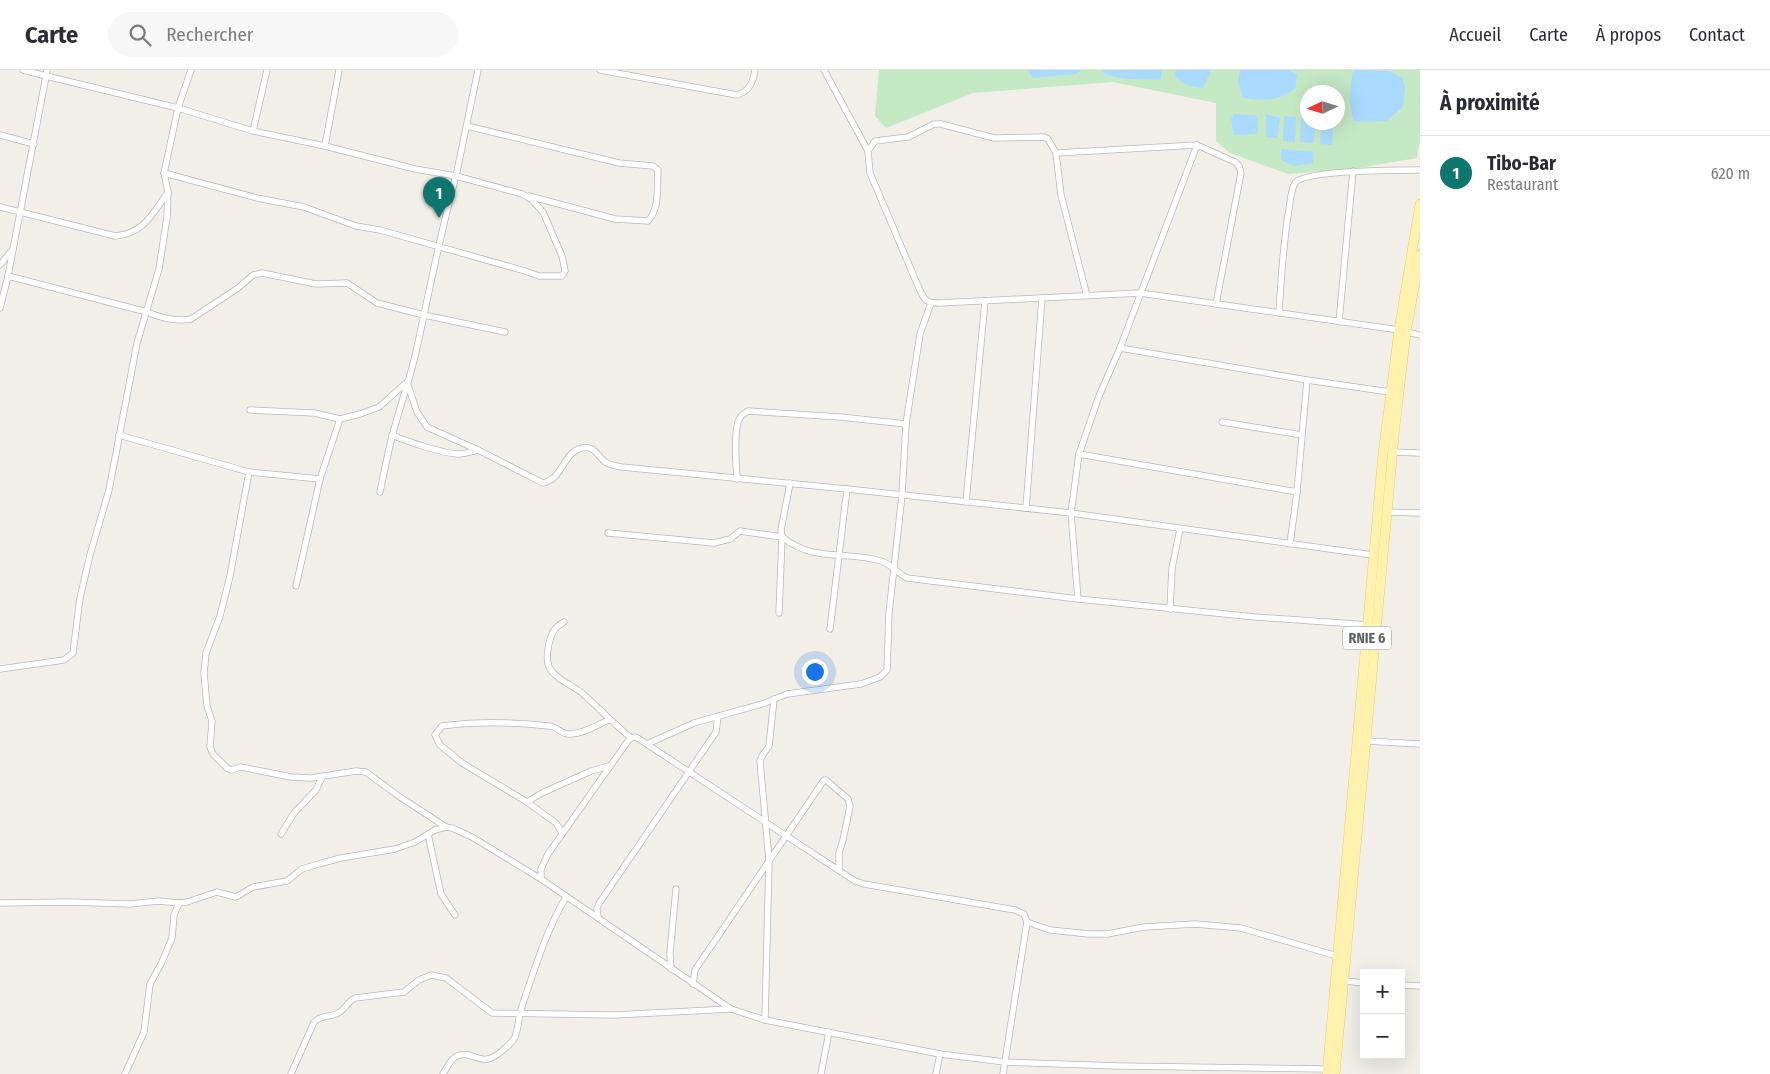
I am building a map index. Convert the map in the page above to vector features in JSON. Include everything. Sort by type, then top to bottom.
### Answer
[{"type":"main road","name":"RNIE 6","points":[[1327,1071],[1337,956],[1386,512],[1402,331],[1420,204]]},
{"type":"main road","name":"RNIE 6","points":[[1335,1074],[1366,741],[1373,625],[1373,555],[1390,392],[1420,255]]},
{"type":"street","points":[[23,70],[46,73],[178,108],[254,131],[415,169],[456,176],[615,219],[648,220],[652,217],[655,207],[658,170],[653,166],[619,163],[467,126]]},
{"type":"street","points":[[0,669],[64,660],[73,653],[80,598],[109,490],[136,350],[158,269],[168,217],[168,192],[164,173],[178,108],[191,70]]},
{"type":"street","points":[[254,131],[267,70]]},
{"type":"street","points":[[324,146],[339,70]]},
{"type":"street","points":[[380,492],[392,435],[408,382],[424,315],[478,70]]},
{"type":"street","points":[[600,70],[737,95],[748,90],[753,81],[755,70]]},
{"type":"street","points":[[824,70],[868,151],[870,173],[918,286],[925,300],[931,303],[1140,293],[1420,335]]},
{"type":"street","points":[[0,308],[34,144],[46,73]]},
{"type":"street","points":[[868,151],[875,140],[908,137],[934,124],[941,124],[994,138],[1044,137],[1053,146],[1056,153],[1061,195],[1087,296]]},
{"type":"street","points":[[0,135],[34,144]]},
{"type":"street","points":[[1056,153],[1197,145],[1235,162],[1239,166],[1241,173],[1216,304]]},
{"type":"street","points":[[1078,599],[1071,514],[1079,454],[1099,396],[1120,348],[1197,145]]},
{"type":"street","points":[[1279,313],[1284,240],[1295,183],[1303,177],[1353,172],[1420,170]]},
{"type":"street","points":[[1339,322],[1353,172]]},
{"type":"street","points":[[164,173],[258,198],[304,207],[356,226],[380,230],[540,276],[562,276],[565,271],[562,256],[543,212],[522,194]]},
{"type":"street","points":[[0,207],[115,236],[125,235],[142,227],[168,192]]},
{"type":"street","points":[[0,265],[13,248]]},
{"type":"street","points":[[8,276],[182,321],[191,319],[238,288],[253,275],[262,273],[316,284],[347,284],[377,303],[505,332]]},
{"type":"street","points":[[1026,508],[1042,298]]},
{"type":"street","points":[[966,502],[985,301]]},
{"type":"street","points":[[647,744],[678,728],[787,694],[861,684],[884,674],[886,670],[889,613],[902,495],[906,424],[920,334],[931,303]]},
{"type":"street","points":[[1120,348],[1307,380],[1390,392]]},
{"type":"street","points":[[1290,544],[1297,492],[1307,380]]},
{"type":"street","points":[[250,410],[314,414],[340,419],[379,407],[408,382]]},
{"type":"street","points":[[408,382],[417,412],[427,427],[543,483],[555,477],[572,452],[588,448],[595,450],[603,460],[610,464],[622,467],[847,488],[1026,508],[1373,555]]},
{"type":"street","points":[[737,479],[738,423],[740,417],[748,411],[840,417],[906,424]]},
{"type":"street","points":[[296,586],[320,479],[340,419]]},
{"type":"street","points":[[1222,422],[1302,435]]},
{"type":"street","points":[[119,435],[249,472],[320,479]]},
{"type":"street","points":[[392,435],[413,443],[456,454],[478,450]]},
{"type":"street","points":[[1392,452],[1420,453]]},
{"type":"street","points":[[1079,454],[1297,492]]},
{"type":"street","points":[[249,472],[230,576],[220,616],[206,653],[204,673],[207,706],[212,721],[211,749],[227,768],[231,770],[241,767],[291,777],[322,778],[334,774],[356,771],[366,772],[446,827],[472,837],[566,896],[731,1009],[765,1020],[940,1054],[1005,1062],[1242,1071],[1327,1071]]},
{"type":"street","points":[[779,613],[781,530],[790,483]]},
{"type":"street","points":[[830,629],[847,488]]},
{"type":"street","points":[[1386,512],[1420,513]]},
{"type":"street","points":[[1170,608],[1172,568],[1180,529]]},
{"type":"street","points":[[608,533],[706,543],[723,542],[740,532],[782,537],[790,543],[820,555],[878,560],[889,564],[901,575],[914,580],[1255,617],[1373,625]]},
{"type":"street","points":[[564,622],[556,628],[550,638],[547,660],[554,674],[581,692],[609,720],[631,738],[636,737],[647,744],[855,881],[1015,910],[1024,914],[1026,922],[1003,1074]]},
{"type":"street","points":[[765,1020],[769,860],[760,761],[769,746],[774,699]]},
{"type":"street","points":[[598,918],[597,908],[600,902],[716,732],[718,716]]},
{"type":"street","points":[[562,833],[556,823],[527,802],[462,763],[440,745],[435,735],[436,732],[442,726],[499,722],[553,726],[561,733],[569,734],[580,732],[609,720]]},
{"type":"street","points":[[541,880],[540,869],[543,862],[631,738]]},
{"type":"street","points":[[1366,741],[1420,744]]},
{"type":"street","points":[[527,802],[542,793],[591,771],[610,766]]},
{"type":"street","points":[[281,834],[294,813],[316,790],[322,778]]},
{"type":"street","points":[[693,984],[695,970],[811,801],[822,781],[826,780],[848,799],[850,806],[844,840],[839,852],[839,870]]},
{"type":"street","points":[[0,903],[80,902],[130,904],[158,901],[179,903],[217,892],[236,897],[253,887],[287,881],[302,869],[341,858],[395,849],[446,827]]},
{"type":"street","points":[[428,834],[441,894],[455,916]]},
{"type":"street","points":[[671,969],[676,888]]},
{"type":"street","points":[[443,1074],[457,1056],[470,1056],[489,1060],[495,1057],[514,1038],[519,1013],[540,952],[553,919],[566,896]]},
{"type":"street","points":[[125,1074],[144,1032],[150,984],[172,938],[174,915],[179,903]]},
{"type":"street","points":[[1026,922],[1050,930],[1089,934],[1107,934],[1144,927],[1195,924],[1242,928],[1337,956]]},
{"type":"street","points":[[291,1074],[317,1018],[340,1013],[350,1000],[354,998],[404,992],[419,980],[431,975],[446,978],[492,1013],[614,1015],[731,1009]]},
{"type":"street","points":[[1344,981],[1360,983]]},
{"type":"street","points":[[1405,985],[1420,986]]},
{"type":"street","points":[[821,1074],[829,1032]]},
{"type":"street","points":[[936,1074],[940,1054]]},
{"type":"street","points":[[1119,1066],[1119,1074]]},
{"type":"green space","points":[[879,70],[1420,70],[1420,139],[1417,158],[1352,169],[1288,174],[1230,153],[1216,141],[1216,103],[1113,82],[973,93],[886,128],[875,116]]},
{"type":"water","points":[[1028,70],[1081,70],[1077,74],[1033,78]]},
{"type":"water","points":[[1101,70],[1162,70],[1160,80],[1119,78],[1105,74]]},
{"type":"water","points":[[1176,70],[1210,70],[1210,73],[1203,88],[1181,82],[1175,76]]},
{"type":"water","points":[[1240,70],[1289,70],[1297,75],[1295,89],[1282,96],[1270,99],[1256,100],[1242,97],[1238,81]]},
{"type":"water","points":[[1353,71],[1388,71],[1402,77],[1405,87],[1403,107],[1386,121],[1354,121],[1350,96]]},
{"type":"water","points":[[1234,114],[1255,115],[1258,118],[1256,134],[1234,135],[1231,119]]},
{"type":"water","points":[[1266,114],[1280,118],[1277,138],[1266,137]]},
{"type":"water","points":[[1284,116],[1296,117],[1295,142],[1283,141]]},
{"type":"water","points":[[1300,130],[1315,130],[1314,143],[1300,142]]},
{"type":"water","points":[[1321,130],[1333,130],[1332,145],[1320,144]]},
{"type":"water","points":[[1281,149],[1314,152],[1313,163],[1294,166],[1281,160]]},
{"type":"place","name":"Tibo-Bar","points":[[439,218]]}]
